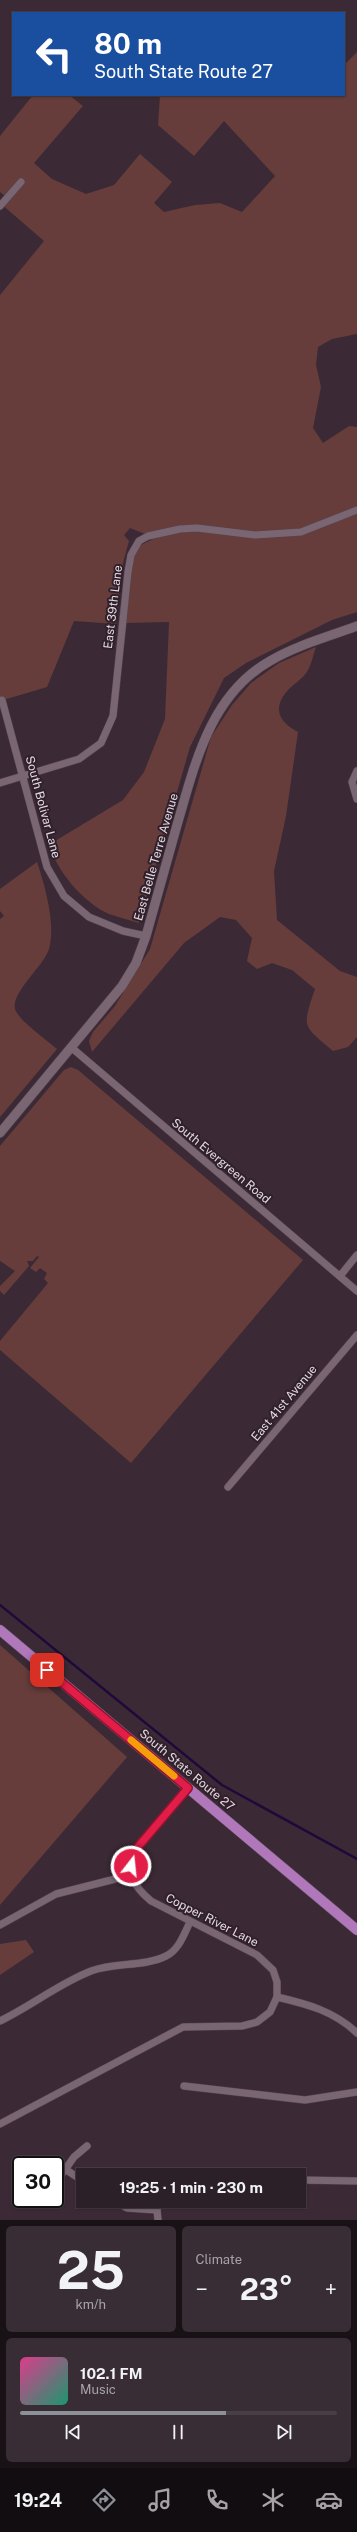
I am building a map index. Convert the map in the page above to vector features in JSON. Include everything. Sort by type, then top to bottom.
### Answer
[{"type":"main road","name":"South State Route 27","points":[[0,1630],[357,1930]]},
{"type":"street","points":[[0,206],[21,182]]},
{"type":"street","name":"East 39th Lane","points":[[0,783],[79,760],[101,743],[113,716],[128,572],[131,555],[139,541],[148,536],[180,529],[197,528],[256,535],[301,532],[357,510]]},
{"type":"street","name":"East Belle Terre Avenue","points":[[0,1133],[122,986],[136,963],[146,936],[199,751],[216,715],[240,684],[269,661],[300,647],[357,626]]},
{"type":"street","name":"South Bolivar Lane","points":[[2,700],[47,867],[64,896],[89,917],[123,931],[146,936]]},
{"type":"street","points":[[357,771],[352,782],[357,799]]},
{"type":"street","name":"South Evergreen Road","points":[[72,1048],[357,1291]]},
{"type":"street","points":[[340,1276],[357,1255]]},
{"type":"street","name":"East 41st Avenue","points":[[228,1487],[357,1334]]},
{"type":"street","points":[[0,1925],[56,1894],[131,1876],[132,1858],[137,1848],[188,1788]]},
{"type":"street","name":"Copper River Lane","points":[[131,1876],[137,1889],[151,1901],[257,1955],[272,1970],[277,1982],[277,1997]]},
{"type":"street","points":[[0,2021],[90,1972],[118,1964],[152,1961],[167,1956],[178,1945],[190,1922]]},
{"type":"street","points":[[0,2124],[183,2027],[242,2026],[257,2022],[270,2012],[277,1997],[317,2007],[346,2023],[357,2033]]},
{"type":"street","points":[[184,2086],[305,2100],[357,2092]]},
{"type":"street","points":[[76,2176],[65,2169],[87,2146]]},
{"type":"street","points":[[306,2180],[357,2181]]},
{"type":"street","points":[[128,2208],[157,2210],[158,2220]]},
{"type":"shaded area","points":[[357,52],[357,334],[332,339],[318,347],[316,365],[321,387],[313,428],[323,443],[349,426],[357,427],[357,612],[332,620],[246,663],[224,678],[190,747],[139,923],[109,914],[90,902],[72,885],[64,874],[53,854],[50,844],[123,800],[144,772],[165,719],[169,622],[126,623],[133,557],[139,546],[155,538],[130,528],[124,535],[129,541],[123,563],[116,624],[74,621],[47,687],[0,701],[0,295],[44,241],[0,203],[5,196],[0,192],[0,136],[32,96],[70,96],[83,106],[34,163],[52,179],[86,194],[114,185],[140,154],[172,182],[154,203],[164,212],[195,205],[220,203],[242,212],[275,176],[224,121],[194,156],[158,125],[160,96],[345,96],[345,64]]},
{"type":"shaded area","points":[[316,647],[308,670],[303,677],[284,695],[279,707],[281,718],[291,728],[298,732],[286,816],[274,871],[277,920],[340,971],[357,977],[357,1037],[348,1047],[333,1051],[315,1036],[310,1030],[307,1019],[315,989],[292,970],[272,963],[257,969],[247,961],[252,938],[236,920],[220,917],[184,943],[92,1052],[89,1041],[93,1032],[115,1006],[150,949],[211,737],[232,705],[251,683],[279,663]]},
{"type":"shaded area","points":[[37,862],[49,905],[51,939],[46,956],[18,995],[15,1002],[15,1009],[17,1014],[27,1024],[57,1049],[0,1117],[0,919],[4,916],[0,911],[0,889]]},
{"type":"shaded area","points":[[71,1067],[78,1070],[303,1260],[131,1463],[0,1350],[0,1341],[48,1283],[44,1279],[47,1273],[40,1268],[36,1272],[30,1268],[39,1257],[37,1256],[33,1261],[27,1261],[29,1266],[4,1295],[0,1291],[0,1286],[15,1271],[0,1261],[0,1146],[64,1070]]},
{"type":"shaded area","points":[[0,1645],[127,1757],[0,1905]]},
{"type":"shaded area","points":[[26,1940],[34,1952],[0,1975],[0,1944]]},
{"type":"waterway","points":[[0,1605],[222,1785],[357,1859]]},
{"type":"slow traffic","points":[[131,1740],[174,1776]]},
{"type":"route","points":[[47,1670],[188,1788],[137,1848],[132,1858],[131,1866]]}]
